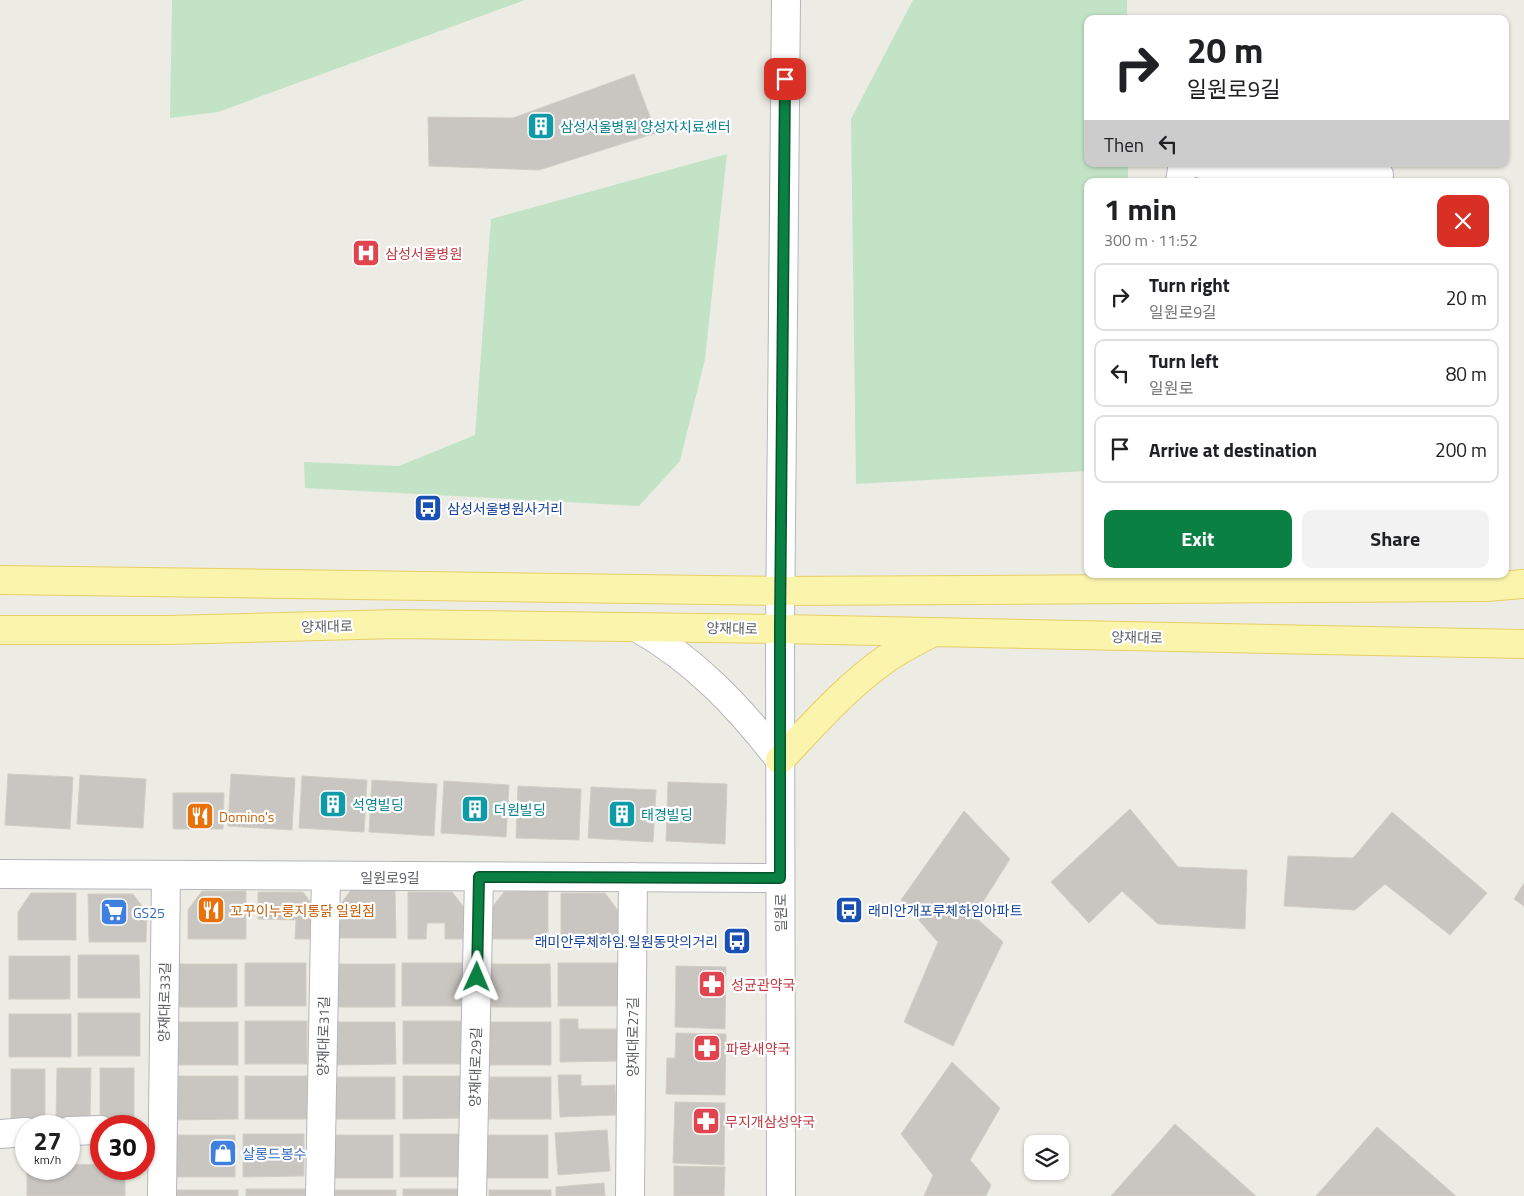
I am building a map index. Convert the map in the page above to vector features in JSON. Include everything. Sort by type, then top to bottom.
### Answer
[{"type":"main road","points":[[0,580],[780,591],[1202,581],[1487,587],[1524,584]]},
{"type":"main road","name":"양재대로","points":[[0,630],[169,630],[396,624],[780,629],[1524,644]]},
{"type":"main road","points":[[780,760],[830,707],[886,658],[933,632]]},
{"type":"street","name":"일원로","points":[[781,1196],[780,591],[786,0]]},
{"type":"street","points":[[1250,167],[1379,175]]},
{"type":"street","points":[[636,627],[656,638],[719,689],[749,721],[780,760]]},
{"type":"street","name":"일원로9길","points":[[0,874],[780,878]]},
{"type":"street","name":"양재대로33길","points":[[154,1115],[166,875]]},
{"type":"street","name":"양재대로31길","points":[[320,1196],[326,876]]},
{"type":"street","name":"양재대로29길","points":[[472,1196],[479,877]]},
{"type":"street","name":"양재대로27길","points":[[630,1196],[633,878]]},
{"type":"street","points":[[0,1134],[15,1133]]},
{"type":"street","name":"양재대로33길","points":[[155,1144],[162,1196]]},
{"type":"green space","points":[[172,0],[525,0],[218,112],[170,118]]},
{"type":"green space","points":[[913,0],[1127,0],[1127,15],[1084,15],[1084,167],[1128,167],[1128,178],[1084,178],[1084,471],[856,484],[851,119]]},
{"type":"green space","points":[[727,154],[705,359],[680,461],[639,506],[305,488],[304,462],[399,466],[475,435],[491,219]]},
{"type":"building","name":"삼성서울병원 양성자치료센터","points":[[634,74],[656,133],[539,170],[429,166],[428,117],[513,118]]},
{"type":"building","points":[[8,774],[73,777],[70,829],[5,825]]},
{"type":"building","points":[[231,774],[295,778],[292,830],[228,826]]},
{"type":"building","points":[[80,775],[146,779],[143,828],[77,824]]},
{"type":"building","name":"석영빌딩","points":[[302,776],[367,780],[364,832],[299,828]]},
{"type":"building","points":[[372,780],[437,784],[434,836],[369,832]]},
{"type":"building","name":"더원빌딩","points":[[444,781],[509,785],[506,837],[441,833]]},
{"type":"building","points":[[668,782],[727,784],[725,844],[666,841]]},
{"type":"building","points":[[518,786],[581,789],[579,840],[516,838]]},
{"type":"building","name":"태경빌딩","points":[[591,787],[656,790],[653,842],[588,838]]},
{"type":"building","points":[[173,793],[224,793],[223,829],[173,829]]},
{"type":"building","points":[[1130,809],[1178,867],[1247,870],[1245,929],[1158,924],[1122,891],[1089,923],[1051,882]]},
{"type":"building","points":[[964,811],[1010,859],[974,916],[1003,942],[953,1046],[904,1022],[938,942],[901,900]]},
{"type":"building","points":[[1392,812],[1487,893],[1450,935],[1385,884],[1355,910],[1284,906],[1288,856],[1353,858]]},
{"type":"building","points":[[1524,883],[1524,906],[1514,899]]},
{"type":"building","points":[[351,890],[395,890],[396,938],[337,938],[337,909]]},
{"type":"building","points":[[202,891],[246,891],[246,939],[188,939],[188,910]]},
{"type":"building","points":[[548,891],[548,939],[490,939],[490,910],[504,892]]},
{"type":"building","points":[[258,892],[303,892],[317,911],[316,939],[295,939],[296,920],[258,919]]},
{"type":"building","points":[[408,892],[452,892],[466,910],[467,939],[445,939],[445,923],[427,923],[426,939],[408,939]]},
{"type":"building","points":[[31,893],[76,893],[76,940],[18,940],[18,912]]},
{"type":"building","points":[[561,893],[605,893],[619,912],[619,940],[561,940]]},
{"type":"building","points":[[88,894],[133,894],[147,913],[146,942],[89,942]]},
{"type":"building","points":[[78,955],[139,955],[140,998],[78,998]]},
{"type":"building","points":[[9,956],[70,956],[70,999],[9,999]]},
{"type":"building","points":[[245,963],[306,963],[306,1006],[245,1006]]},
{"type":"building","points":[[402,963],[464,963],[464,1006],[402,1006]]},
{"type":"building","points":[[558,963],[619,963],[619,1006],[558,1006]]},
{"type":"building","points":[[175,964],[237,964],[237,1007],[176,1007]]},
{"type":"building","points":[[333,964],[395,964],[395,1007],[333,1007]]},
{"type":"building","points":[[489,964],[550,964],[551,1007],[489,1007]]},
{"type":"building","points":[[676,966],[726,967],[725,1029],[675,1027]]},
{"type":"building","points":[[78,1013],[140,1013],[140,1056],[78,1056]]},
{"type":"building","points":[[9,1014],[71,1014],[71,1057],[9,1057]]},
{"type":"building","points":[[560,1019],[578,1019],[578,1029],[621,1029],[621,1061],[560,1062]]},
{"type":"building","points":[[245,1021],[307,1021],[307,1064],[245,1064]]},
{"type":"building","points":[[403,1021],[464,1021],[464,1064],[403,1064]]},
{"type":"building","points":[[176,1022],[238,1022],[238,1065],[176,1065]]},
{"type":"building","points":[[334,1022],[395,1022],[396,1064],[334,1065]]},
{"type":"building","points":[[489,1022],[551,1022],[551,1065],[489,1065]]},
{"type":"building","points":[[676,1033],[726,1034],[725,1095],[666,1094],[667,1058],[675,1058]]},
{"type":"building","points":[[952,1062],[1000,1108],[970,1160],[991,1185],[986,1196],[924,1196],[933,1175],[901,1134]]},
{"type":"building","points":[[57,1068],[91,1068],[90,1119],[80,1119],[80,1115],[56,1115]]},
{"type":"building","points":[[100,1068],[134,1068],[134,1115],[100,1115]]},
{"type":"building","points":[[11,1069],[45,1069],[45,1115],[15,1115],[15,1120],[11,1120]]},
{"type":"building","points":[[558,1075],[581,1075],[581,1086],[615,1085],[616,1115],[560,1117]]},
{"type":"building","points":[[176,1076],[238,1076],[238,1119],[176,1120]]},
{"type":"building","points":[[245,1076],[307,1076],[307,1119],[245,1119]]},
{"type":"building","points":[[403,1076],[464,1076],[465,1118],[403,1119]]},
{"type":"building","points":[[334,1077],[395,1077],[395,1119],[334,1119]]},
{"type":"building","points":[[489,1077],[551,1077],[551,1119],[489,1119]]},
{"type":"building","points":[[675,1102],[725,1103],[724,1165],[673,1163]]},
{"type":"building","points":[[1175,1124],[1256,1196],[1111,1196]]},
{"type":"building","points":[[1377,1127],[1456,1196],[1316,1196]]},
{"type":"building","points":[[607,1130],[610,1171],[558,1175],[555,1133]]},
{"type":"building","points":[[243,1134],[304,1134],[304,1176],[243,1177]]},
{"type":"building","points":[[400,1134],[462,1134],[462,1177],[400,1177]]},
{"type":"building","points":[[173,1135],[235,1135],[235,1177],[174,1177]]},
{"type":"building","points":[[331,1135],[393,1135],[393,1178],[331,1178]]},
{"type":"building","points":[[486,1135],[548,1135],[548,1178],[487,1178]]},
{"type":"building","points":[[80,1164],[90,1165],[90,1180],[125,1180],[125,1196],[27,1196],[27,1180],[80,1180]]},
{"type":"building","points":[[674,1166],[725,1167],[724,1196],[674,1196]]},
{"type":"building","points":[[604,1183],[605,1196],[556,1196],[556,1187]]},
{"type":"building","points":[[246,1189],[307,1189],[307,1196],[246,1196]]},
{"type":"building","points":[[403,1189],[465,1189],[465,1196],[403,1196]]},
{"type":"building","points":[[176,1190],[238,1190],[238,1196],[176,1196]]},
{"type":"building","points":[[334,1190],[396,1190],[396,1196],[334,1196]]},
{"type":"building","points":[[489,1190],[551,1190],[551,1196],[489,1196]]},
{"type":"place","name":"삼성서울병원 양성자치료센터","points":[[541,126]]},
{"type":"place","name":"삼성서울병원","points":[[366,253]]},
{"type":"place","name":"삼성서울병원사거리","points":[[428,508]]},
{"type":"place","name":"석영빌딩","points":[[333,804]]},
{"type":"place","name":"더원빌딩","points":[[475,809]]},
{"type":"place","name":"태경빌딩","points":[[622,814]]},
{"type":"place","name":"Domino's","points":[[200,816]]},
{"type":"place","name":"꼬꾸이누룽지통닭 일원점","points":[[211,910]]},
{"type":"place","name":"래미안개포루체하임아파트","points":[[849,910]]},
{"type":"place","name":"GS25","points":[[114,912]]},
{"type":"place","name":"래미안루체하임.일원동맛의거리","points":[[737,941]]},
{"type":"place","name":"성균관약국","points":[[712,984]]},
{"type":"place","name":"파랑새약국","points":[[707,1048]]},
{"type":"place","name":"무지개삼성약국","points":[[706,1121]]},
{"type":"place","name":"살롱드봉수","points":[[223,1153]]},
{"type":"route","points":[[477,977],[479,877],[780,878],[780,629],[785,79]]}]
